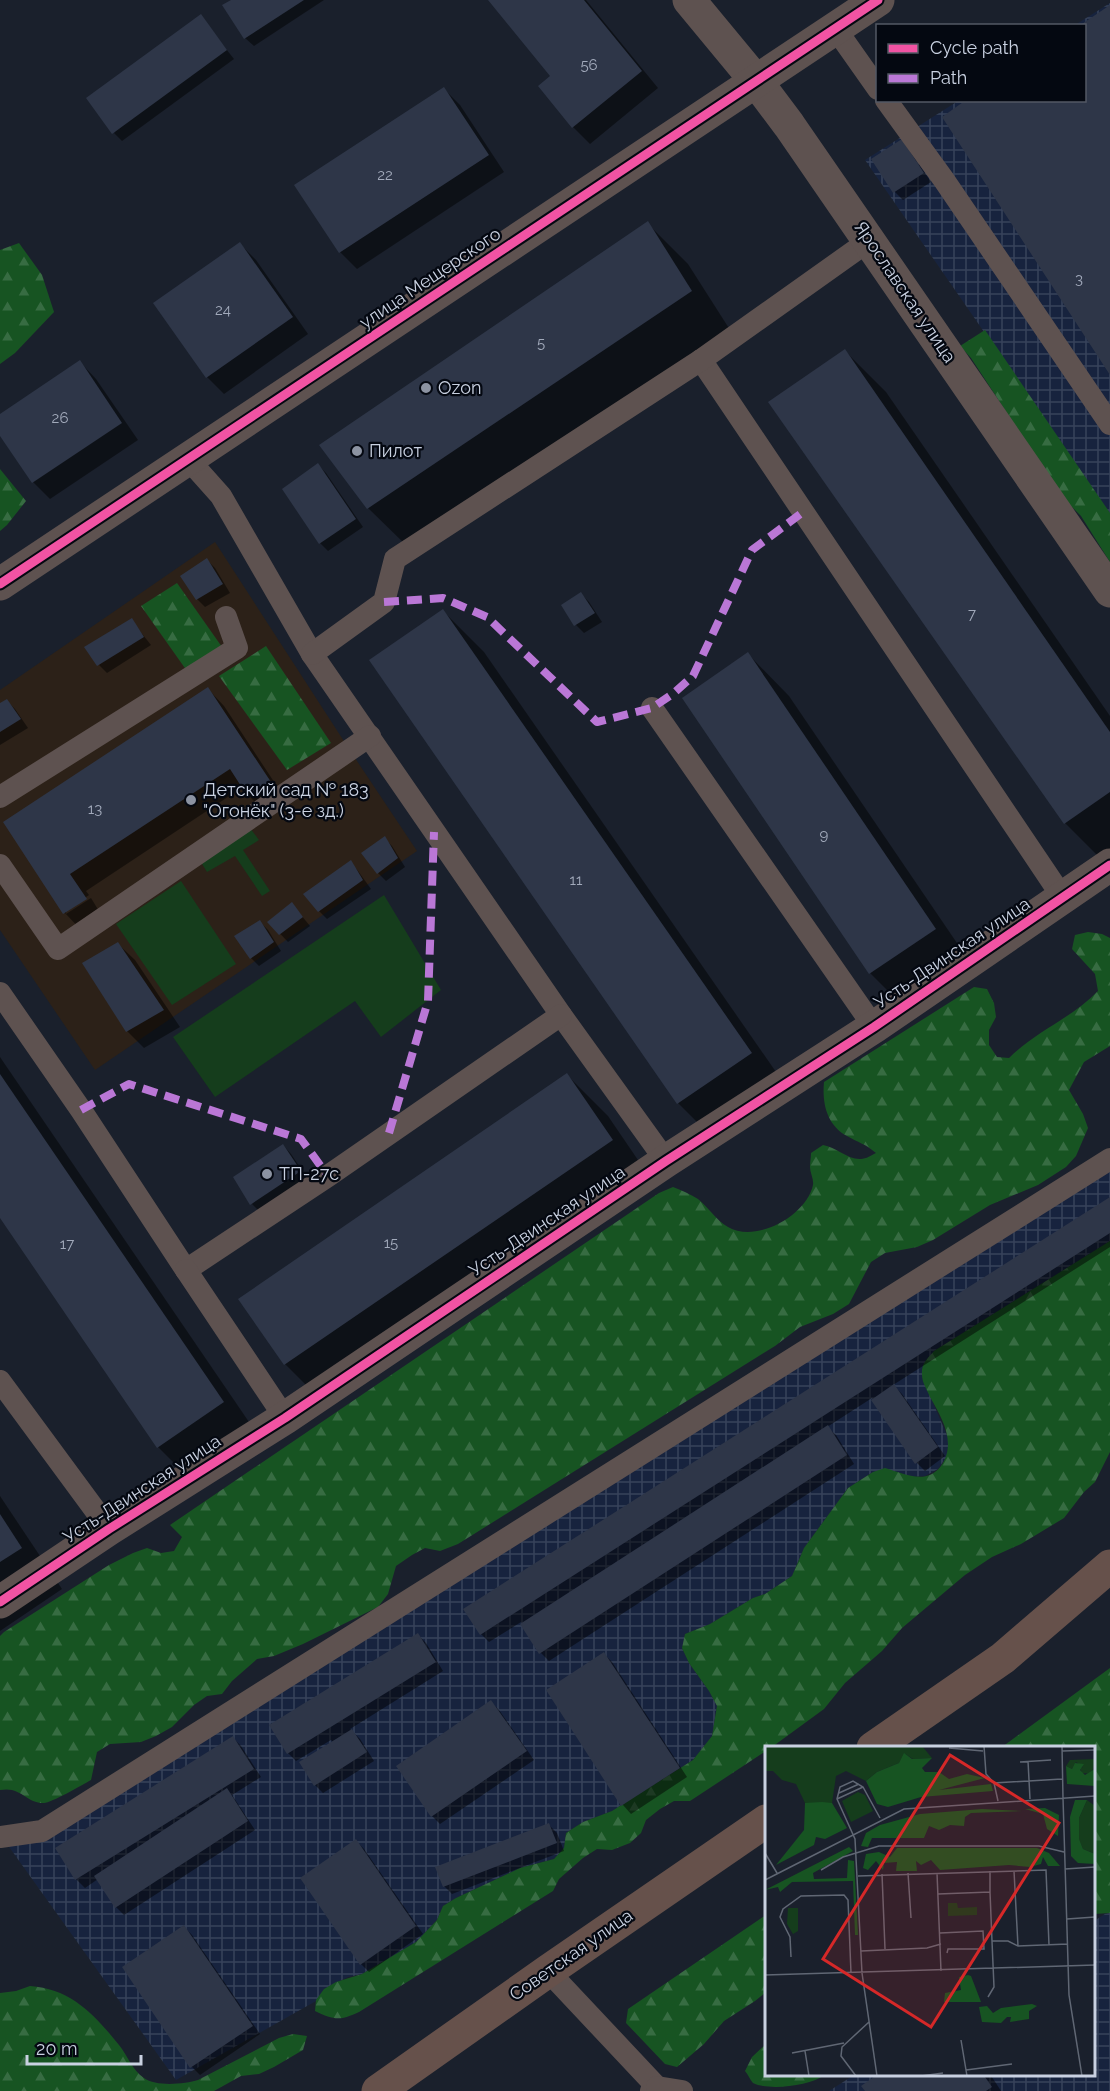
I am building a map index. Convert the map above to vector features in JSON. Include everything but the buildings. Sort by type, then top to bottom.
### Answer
[{"type":"main road","points":[[876,1746],[1003,1658],[1110,1566]]},
{"type":"main road","name":"Советская улица","points":[[378,2091],[765,1822]]},
{"type":"street","name":"Ярославская улица","points":[[689,0],[756,81],[870,240],[1110,591]]},
{"type":"street","name":"улица Мещерского","points":[[0,584],[878,0]]},
{"type":"street","name":"Усть-Двинская улица","points":[[0,1602],[109,1528],[285,1418],[666,1161],[874,1027],[1064,898],[1110,864]]},
{"type":"lane","points":[[835,28],[876,86]]},
{"type":"lane","points":[[887,102],[944,180],[1110,424]]},
{"type":"lane","points":[[312,654],[384,602],[395,559],[701,360],[870,240]]},
{"type":"lane","points":[[701,360],[1064,898]]},
{"type":"lane","points":[[188,459],[221,496],[312,654],[561,1015],[666,1161]]},
{"type":"lane","points":[[0,797],[237,648],[226,617]]},
{"type":"lane","points":[[652,708],[874,1027]]},
{"type":"lane","points":[[0,865],[58,949],[370,736]]},
{"type":"lane","points":[[0,993],[81,1110],[285,1418]]},
{"type":"lane","points":[[186,1270],[328,1176],[561,1015]]},
{"type":"lane","points":[[0,1838],[42,1831],[1110,1159]]},
{"type":"lane","points":[[0,1381],[109,1528]]},
{"type":"lane","points":[[548,1971],[654,2089],[682,2091]]},
{"type":"shaded area","points":[[1110,3],[1110,514],[865,160],[956,102],[1086,102],[1086,24],[1077,24]]},
{"type":"shaded area","name":"Детский сад № 183 \"Огонёк\" (3-е зд.)","points":[[215,542],[417,851],[95,1070],[0,930],[0,690]]},
{"type":"shaded area","points":[[1110,1150],[1110,1241],[934,1351],[922,1377],[949,1440],[947,1456],[938,1469],[925,1476],[910,1477],[898,1472],[873,1472],[848,1488],[804,1548],[792,1576],[765,1594],[753,1598],[710,1624],[685,1634],[682,1648],[717,1706],[712,1736],[693,1760],[612,1811],[583,1822],[566,1833],[564,1848],[554,1859],[520,1868],[456,1898],[443,1906],[437,1920],[416,1942],[362,1974],[348,1977],[324,1989],[316,2001],[176,2080],[7,1844]]},
{"type":"shaded area","points":[[1110,1913],[1110,2091],[829,2091],[852,2076],[1095,2076],[1095,1920]]},
{"type":"green space","points":[[19,243],[42,275],[54,312],[15,353],[0,364],[0,250]]},
{"type":"green space","points":[[985,330],[1110,513],[1110,562],[1081,516],[1062,497],[971,358],[960,346]]},
{"type":"green space","points":[[0,469],[26,501],[0,531]]},
{"type":"green space","points":[[177,583],[222,647],[187,671],[141,606]]},
{"type":"green space","points":[[266,646],[331,743],[287,770],[219,676]]},
{"type":"green space","points":[[250,828],[259,840],[243,850],[270,891],[262,896],[235,856],[207,872],[199,859]]},
{"type":"green space","points":[[181,881],[236,964],[172,1005],[116,924]]},
{"type":"green space","points":[[384,895],[441,990],[381,1037],[355,1001],[215,1097],[173,1037]]},
{"type":"green space","points":[[1088,932],[1110,938],[1110,1046],[1084,1062],[1069,1090],[1088,1128],[1076,1156],[1066,1167],[1038,1185],[990,1205],[933,1240],[917,1247],[885,1253],[871,1262],[849,1304],[833,1314],[800,1327],[775,1346],[458,1544],[440,1551],[425,1548],[412,1555],[396,1566],[388,1594],[378,1607],[303,1644],[274,1656],[257,1659],[232,1681],[222,1694],[207,1696],[194,1705],[172,1727],[156,1736],[141,1742],[110,1744],[97,1752],[91,1780],[44,1803],[32,1800],[13,1790],[0,1790],[0,1636],[4,1632],[109,1565],[133,1553],[147,1548],[161,1553],[174,1551],[182,1537],[170,1525],[659,1193],[673,1187],[686,1192],[698,1199],[728,1227],[739,1231],[752,1232],[779,1224],[801,1207],[809,1196],[813,1185],[810,1167],[811,1153],[823,1145],[856,1159],[876,1153],[840,1131],[830,1120],[825,1106],[824,1082],[974,987],[987,989],[994,1003],[996,1017],[989,1030],[989,1045],[997,1057],[1009,1058],[1088,1001],[1098,991],[1095,974],[1072,949],[1075,935]]},
{"type":"green space","points":[[1110,1241],[1110,1452],[1095,1482],[1084,1492],[1064,1518],[1021,1544],[992,1557],[965,1575],[902,1628],[882,1651],[845,1683],[824,1709],[773,1746],[765,1746],[765,1752],[690,1801],[674,1801],[660,1809],[646,1820],[641,1833],[630,1843],[612,1850],[597,1849],[559,1879],[553,1891],[359,2012],[337,2018],[315,2011],[316,2000],[324,1989],[336,1982],[362,1974],[416,1942],[437,1920],[443,1906],[520,1868],[554,1859],[564,1848],[566,1833],[583,1822],[612,1811],[693,1760],[712,1736],[717,1706],[682,1648],[685,1634],[710,1624],[753,1598],[765,1594],[792,1576],[804,1548],[848,1488],[873,1472],[885,1468],[921,1477],[935,1472],[941,1466],[946,1457],[948,1440],[943,1422],[922,1375],[922,1368],[934,1351]]},
{"type":"green space","points":[[1110,1668],[1110,1913],[1095,1914],[1095,1746],[1003,1746]]},
{"type":"green space","points":[[765,1916],[765,1993],[724,2021],[704,2044],[677,2067],[665,2064],[626,2023],[628,2009]]},
{"type":"green space","points":[[30,1986],[58,1992],[80,2005],[110,2034],[140,2075],[156,2083],[186,2083],[198,2080],[279,2038],[293,2034],[307,2036],[303,2050],[259,2074],[241,2076],[214,2091],[0,2091],[0,1993]]},
{"type":"green space","points":[[765,2045],[765,2076],[823,2076],[789,2086],[760,2085],[753,2083],[745,2071],[752,2057]]},
{"type":"marked path","points":[[384,602],[443,598],[487,617],[597,722],[652,708],[693,676],[752,550],[803,512]]},
{"type":"marked path","points":[[389,1133],[428,1001],[434,832]]},
{"type":"marked path","points":[[81,1110],[129,1084],[301,1139],[328,1176]]},
{"type":"cycle path","points":[[0,584],[878,0]]},
{"type":"cycle path","points":[[0,1602],[109,1529],[285,1418],[666,1161],[874,1027],[1110,865]]},
{"type":"place","name":"Ozon","points":[[426,388]]},
{"type":"place","name":"Пилот","points":[[357,451]]},
{"type":"place","name":"Детский сад № 183 \"Огонёк\" (3-е зд.)","points":[[191,800]]},
{"type":"place","name":"ТП-27c","points":[[267,1174]]}]
